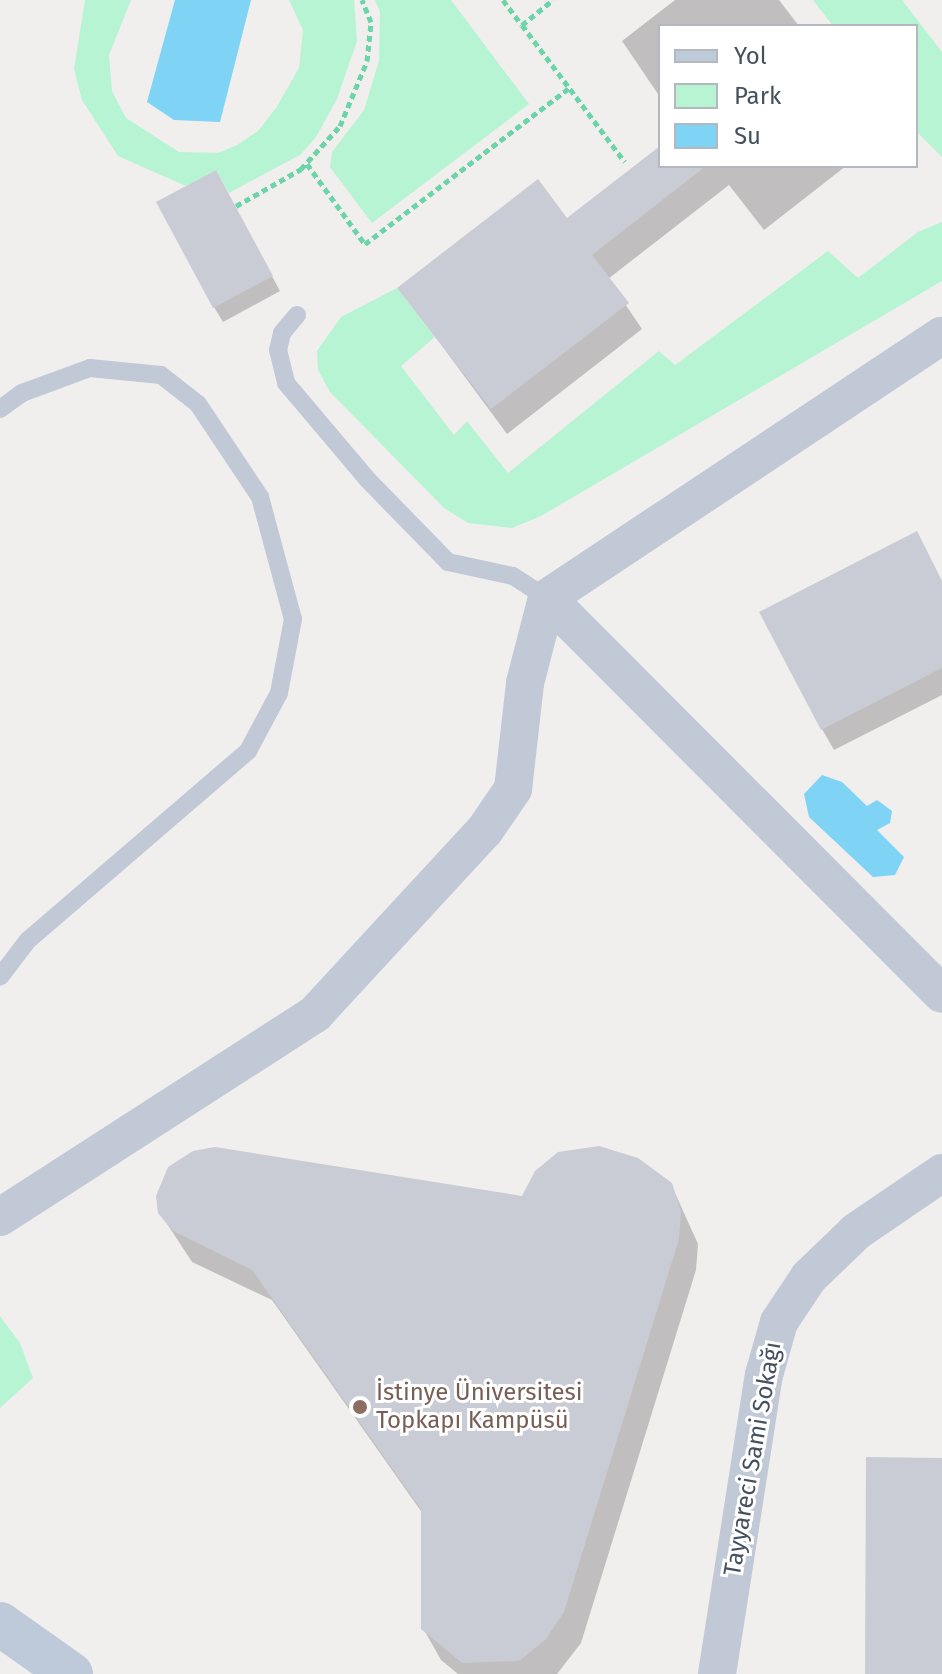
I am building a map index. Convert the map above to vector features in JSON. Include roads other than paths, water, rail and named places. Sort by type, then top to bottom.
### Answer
[{"type":"main road","points":[[0,1624],[71,1674]]},
{"type":"street","points":[[0,1217],[315,1014],[485,830],[513,789],[525,683],[547,598],[942,336]]},
{"type":"street","points":[[547,598],[942,994]]},
{"type":"street","name":"Tayyareci Sami Sokağı","points":[[717,1674],[764,1375],[779,1322],[809,1277],[857,1231],[942,1173]]},
{"type":"lane","points":[[297,315],[282,333],[278,350],[286,383],[367,479],[448,562],[513,576],[547,598]]},
{"type":"lane","points":[[0,409],[22,393],[90,368],[161,375],[198,404],[260,497],[293,619],[279,693],[248,751],[28,940],[0,977]]},
{"type":"water","points":[[175,0],[251,0],[220,122],[174,120],[147,102]]},
{"type":"water","points":[[822,775],[842,782],[867,806],[877,800],[892,811],[890,823],[877,830],[904,857],[895,875],[873,877],[809,817],[804,794]]},
{"type":"place","name":"İstinye Üniversitesi Topkapı Kampüsü","points":[[360,1407]]}]
